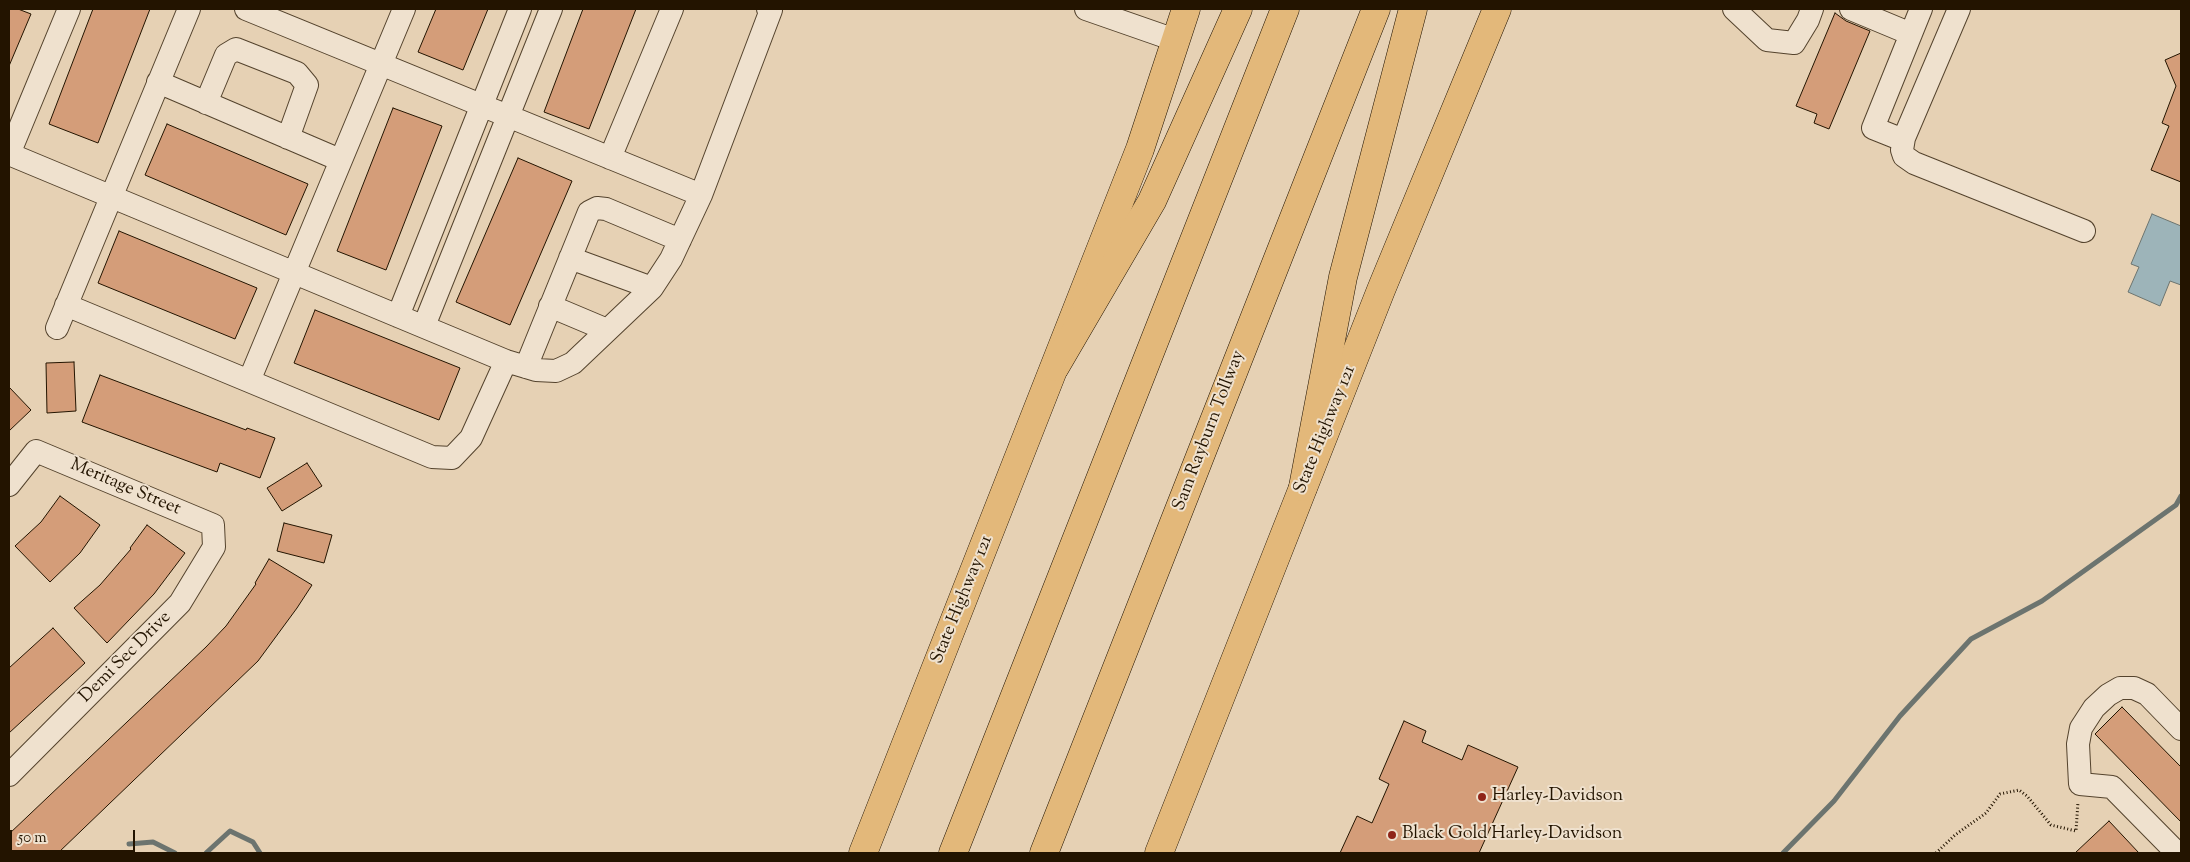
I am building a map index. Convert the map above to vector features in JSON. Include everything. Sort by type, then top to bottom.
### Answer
[{"type":"main road","name":"State Highway 121","points":[[863,853],[1140,149],[1186,9]]},
{"type":"main road","points":[[1055,367],[1152,201],[1238,9]]},
{"type":"main road","points":[[954,853],[1286,9]]},
{"type":"main road","name":"Sam Rayburn Tollway","points":[[1044,853],[1376,9]]},
{"type":"main road","points":[[1303,487],[1343,277],[1413,9]]},
{"type":"main road","name":"State Highway 121","points":[[1159,853],[1381,290],[1497,9]]},
{"type":"street","points":[[69,9],[9,154],[516,364],[556,372],[573,363],[652,288],[671,259],[702,195],[771,10],[768,9]]},
{"type":"street","points":[[57,328],[189,9]]},
{"type":"street","points":[[246,9],[702,195]]},
{"type":"street","points":[[249,381],[404,9]]},
{"type":"street","points":[[398,316],[520,9]]},
{"type":"street","points":[[424,326],[550,9]]},
{"type":"street","points":[[610,158],[672,9]]},
{"type":"street","points":[[1086,9],[1175,40]]},
{"type":"street","points":[[1734,9],[1767,40],[1794,43],[1808,20],[1812,9]]},
{"type":"street","points":[[1850,9],[1911,34]]},
{"type":"street","points":[[1903,140],[1873,128],[1921,9]]},
{"type":"street","points":[[1959,9],[1903,140],[1902,150],[1904,156],[1914,163],[2084,232]]},
{"type":"street","points":[[206,103],[226,56],[236,49],[297,73],[307,85],[288,138]]},
{"type":"street","points":[[158,82],[340,160]]},
{"type":"street","points":[[66,306],[432,457],[452,458],[471,438],[550,306],[589,212],[597,208],[606,209],[680,240]]},
{"type":"street","points":[[570,258],[652,288]]},
{"type":"street","points":[[550,306],[607,330]]},
{"type":"street","name":"Meritage Street","points":[[9,485],[36,451],[213,525]]},
{"type":"street","name":"Demi Sec Drive","points":[[9,775],[180,603],[214,547],[213,525]]},
{"type":"street","points":[[2175,853],[2112,787],[2080,784],[2078,744],[2081,728],[2094,708],[2108,695],[2120,688],[2134,688],[2147,694],[2181,729]]},
{"type":"path","points":[[1936,853],[1955,835],[1986,813],[2000,794],[2010,790],[2018,790],[2027,796],[2051,825],[2076,831],[2080,784]]},
{"type":"water","points":[[2152,214],[2181,226],[2181,285],[2170,281],[2160,306],[2128,292],[2139,267],[2131,264]]},
{"type":"building","points":[[9,9],[18,9],[31,14],[9,66]]},
{"type":"building","points":[[93,9],[150,9],[98,143],[49,124]]},
{"type":"building","points":[[436,9],[488,9],[463,70],[418,52]]},
{"type":"building","points":[[583,9],[636,9],[589,129],[544,112]]},
{"type":"building","points":[[1835,13],[1846,21],[1870,31],[1829,129],[1814,123],[1817,114],[1796,106]]},
{"type":"building","points":[[2181,53],[2181,182],[2151,170],[2169,126],[2162,123],[2176,86],[2165,60]]},
{"type":"building","points":[[393,108],[442,126],[386,270],[337,251]]},
{"type":"building","points":[[167,124],[308,184],[286,235],[145,175]]},
{"type":"building","points":[[518,158],[572,181],[510,325],[456,302]]},
{"type":"building","points":[[119,231],[257,288],[235,339],[98,283]]},
{"type":"building","points":[[315,310],[460,368],[439,420],[294,363]]},
{"type":"building","points":[[74,362],[76,411],[47,413],[46,363]]},
{"type":"building","points":[[100,375],[246,430],[247,428],[275,438],[260,478],[220,463],[217,472],[82,422]]},
{"type":"building","points":[[9,387],[31,410],[9,431]]},
{"type":"building","points":[[307,463],[322,486],[282,511],[267,488]]},
{"type":"building","points":[[60,496],[100,525],[80,553],[50,582],[15,546],[41,522]]},
{"type":"building","points":[[284,523],[332,535],[324,563],[277,551]]},
{"type":"building","points":[[147,525],[185,553],[154,594],[107,643],[74,608],[100,585],[131,549]]},
{"type":"building","points":[[269,559],[312,585],[258,661],[58,853],[13,853],[9,849],[9,834],[226,626],[256,584]]},
{"type":"building","points":[[53,628],[85,663],[9,733],[9,668]]},
{"type":"building","points":[[2122,707],[2181,767],[2181,822],[2095,734]]},
{"type":"building","points":[[1404,721],[1426,731],[1422,742],[1462,760],[1468,745],[1518,767],[1479,853],[1340,853],[1357,816],[1372,823],[1389,784],[1379,779]]},
{"type":"building","points":[[2109,821],[2139,853],[2075,853]]},
{"type":"waterway","points":[[1783,853],[1834,801],[1900,716],[1971,639],[2042,601],[2176,505],[2181,496]]},
{"type":"waterway","points":[[206,853],[230,831],[253,842],[260,853]]},
{"type":"waterway","points":[[129,844],[153,842],[175,853]]},
{"type":"place","name":"Harley-Davidson","points":[[1482,797]]},
{"type":"place","name":"Black Gold Harley-Davidson","points":[[1392,835]]}]
